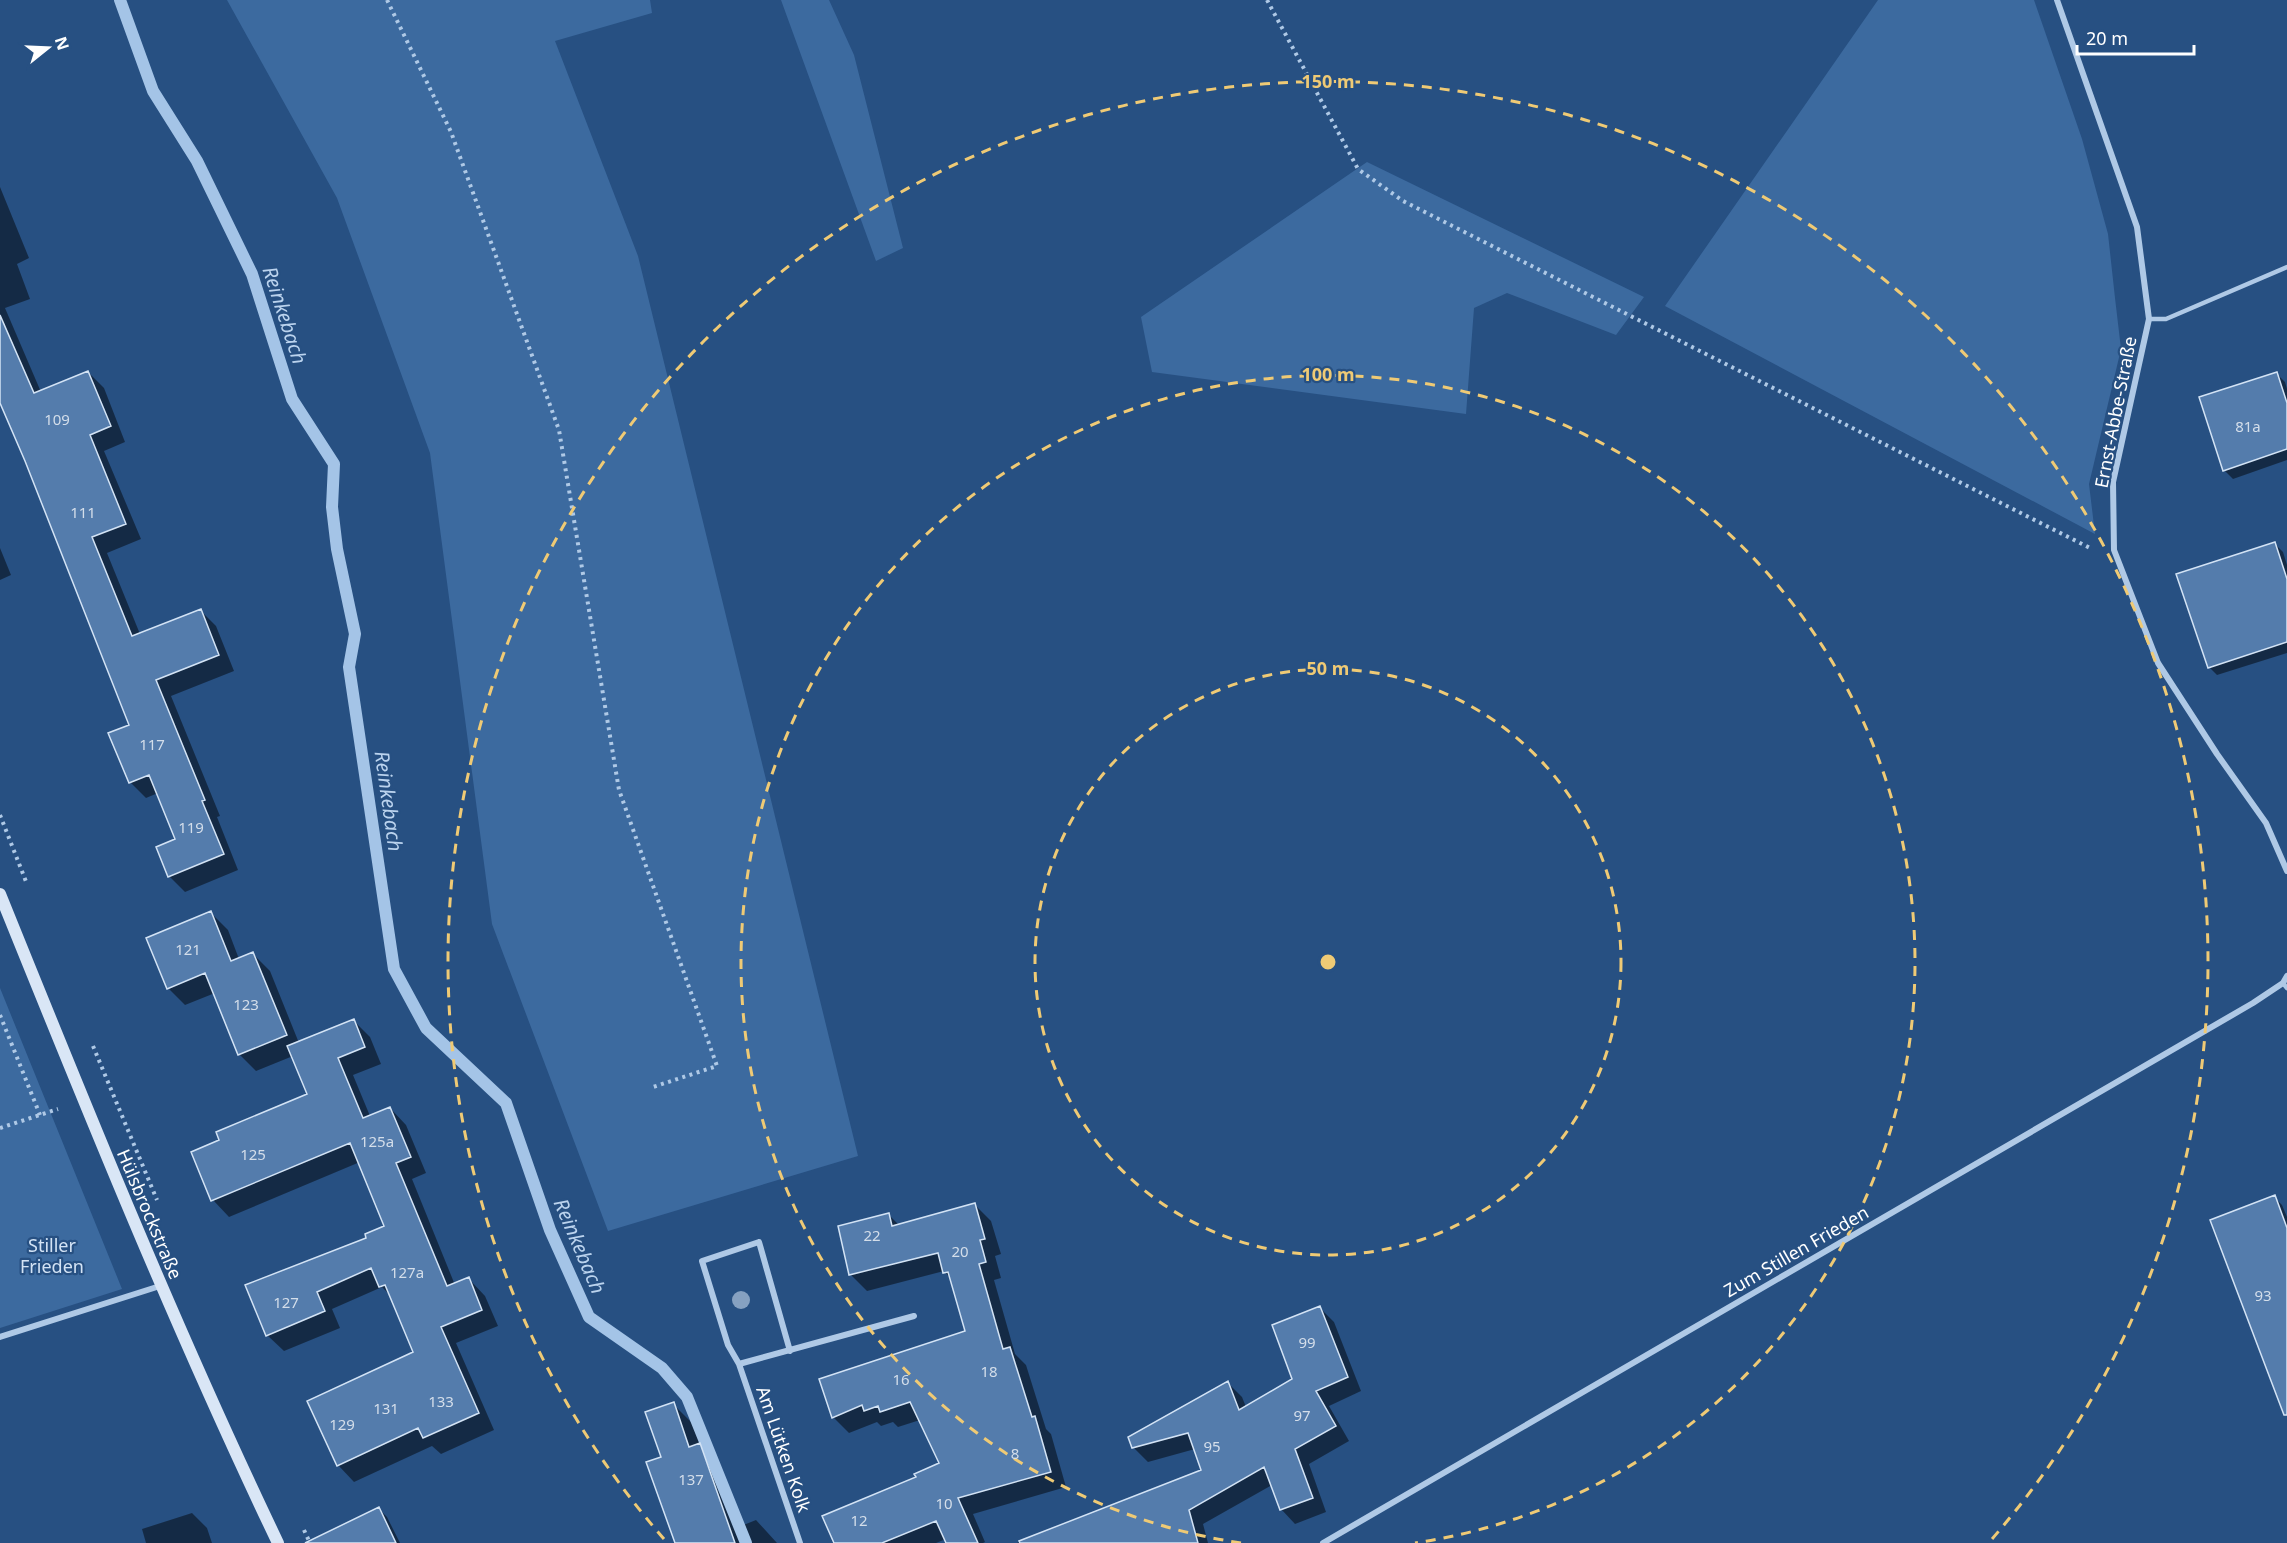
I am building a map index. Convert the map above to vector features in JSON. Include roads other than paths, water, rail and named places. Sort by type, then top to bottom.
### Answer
[{"type":"street","name":"Ernst-Abbe-Straße","points":[[2057,0],[2137,227],[2149,319],[2114,482],[2114,550],[2158,663],[2217,754],[2266,823],[2287,871]]},
{"type":"street","name":"Hülsbrockstraße","points":[[0,894],[160,1286],[278,1543]]},
{"type":"street","points":[[2285,986],[2287,976]]},
{"type":"street","name":"Zum Stillen Frieden","points":[[1323,1543],[2285,986]]},
{"type":"street","name":"Am Lütken Kolk","points":[[790,1350],[759,1242],[702,1261],[728,1345],[739,1364],[800,1543]]},
{"type":"street","points":[[0,1338],[160,1286]]},
{"type":"street","points":[[739,1364],[914,1316]]},
{"type":"lane","points":[[2149,319],[2166,320],[2287,267]]},
{"type":"waterway","name":"Reinkebach","points":[[120,0],[153,91],[197,161],[252,274],[292,399],[334,464],[332,507],[337,549],[355,634],[349,667],[394,969],[426,1028],[506,1103],[550,1230],[589,1317],[662,1368],[687,1397],[746,1543]]},
{"type":"park label","name":"Stiller Frieden","points":[[52,1255]]}]
